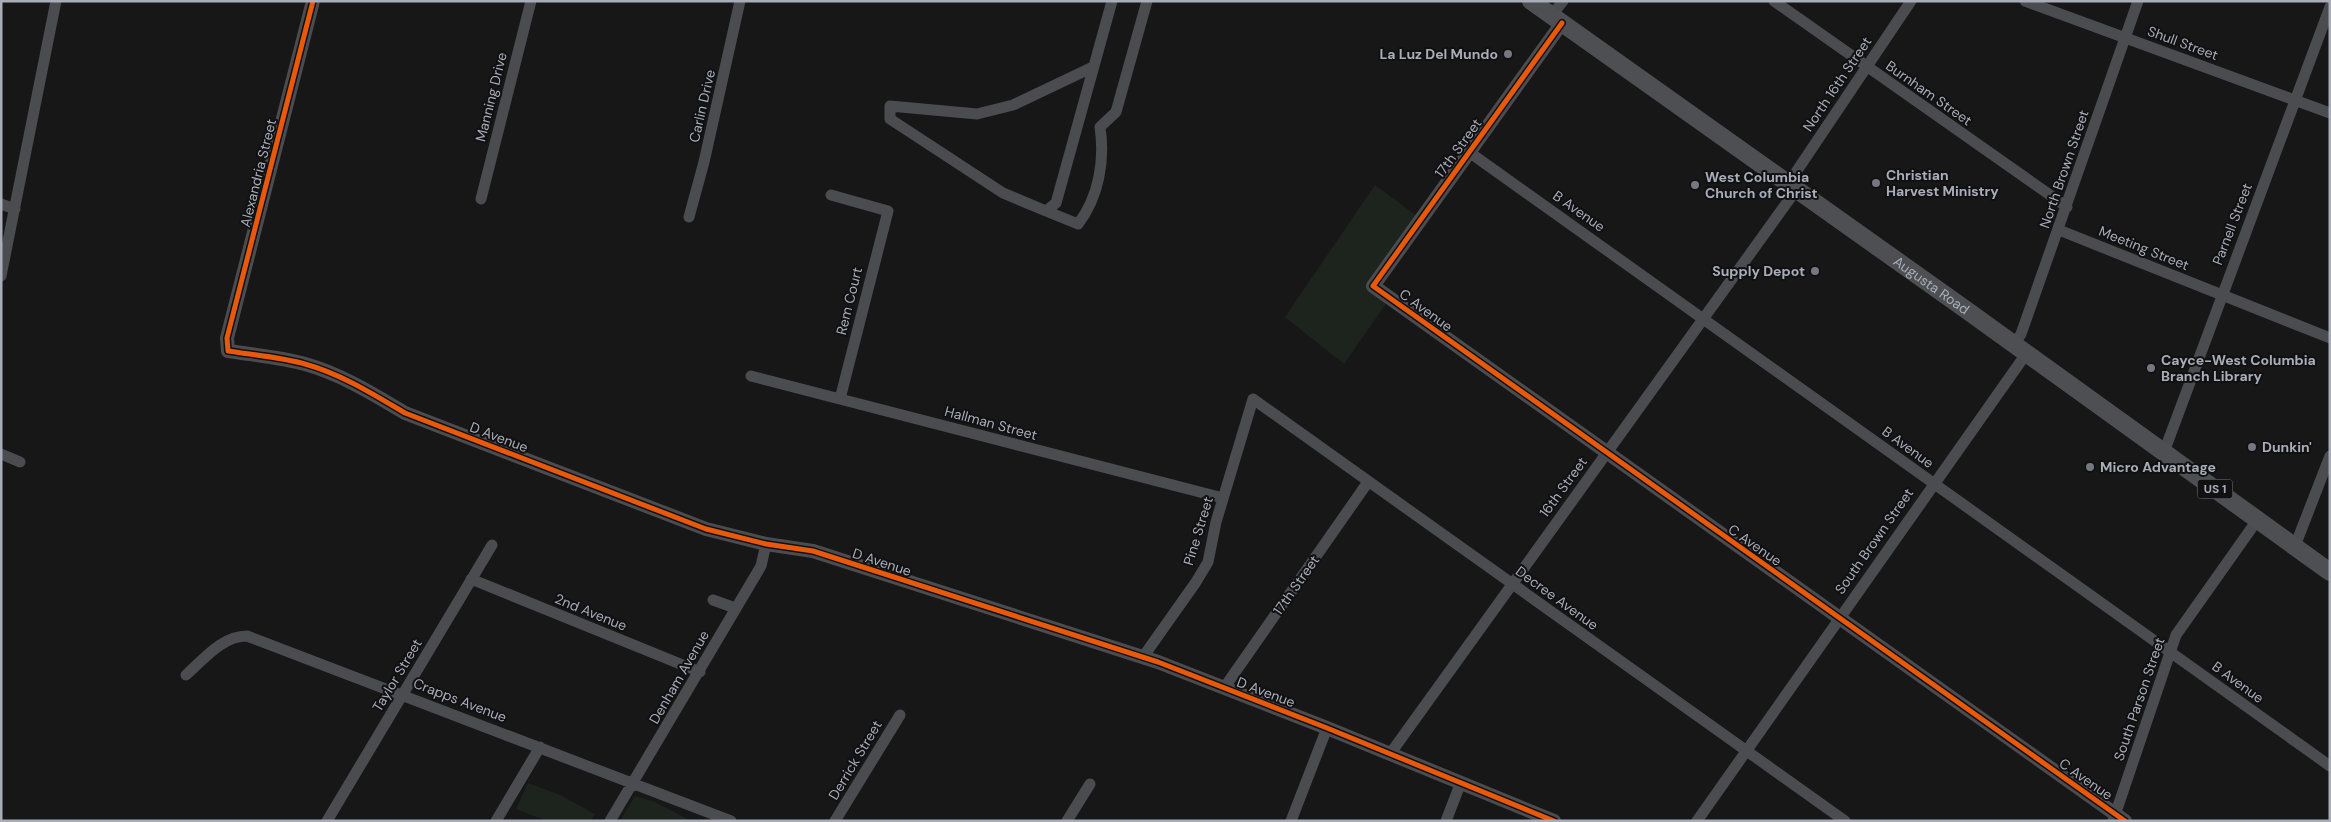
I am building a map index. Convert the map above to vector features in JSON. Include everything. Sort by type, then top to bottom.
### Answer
[{"type":"main road","name":"Augusta Road","points":[[1531,1],[2330,572]]},
{"type":"street","points":[[1,276],[56,1]]},
{"type":"street","name":"Alexandria Street","points":[[228,351],[228,338],[313,1]]},
{"type":"street","name":"Manning Drive","points":[[481,199],[531,1]]},
{"type":"street","name":"Carlin Drive","points":[[689,218],[704,162],[740,1]]},
{"type":"street","points":[[1046,211],[1056,203],[1112,1]]},
{"type":"street","points":[[1100,127],[1116,112],[1148,1]]},
{"type":"street","points":[[1557,20],[1563,1]]},
{"type":"street","name":"Burnham Street","points":[[1774,1],[2067,207]]},
{"type":"street","name":"North 16th Street","points":[[1792,187],[1866,67],[1911,1]]},
{"type":"street","name":"Shull Street","points":[[2025,1],[2330,114]]},
{"type":"street","name":"North Brown Street","points":[[2020,350],[2021,334],[2138,1]]},
{"type":"street","name":"Parnell Street","points":[[2164,452],[2330,7]]},
{"type":"street","name":"17th Street","points":[[1373,286],[1469,152],[1557,20]]},
{"type":"street","points":[[1093,67],[1013,105],[978,114],[890,106],[890,119],[1003,194],[1078,224],[1087,212],[1100,174],[1102,144],[1100,127]]},
{"type":"street","points":[[1078,121],[1100,127]]},
{"type":"street","name":"B Avenue","points":[[1469,152],[2330,766]]},
{"type":"street","name":"16th Street","points":[[1390,754],[1703,318],[1792,187]]},
{"type":"street","name":"Rem Court","points":[[831,195],[888,211],[840,399]]},
{"type":"street","points":[[1,204],[15,209]]},
{"type":"street","name":"Meeting Street","points":[[2059,230],[2330,338]]},
{"type":"street","name":"C Avenue","points":[[1373,286],[2118,818]]},
{"type":"street","name":"South Brown Street","points":[[1697,821],[1933,484],[2020,350]]},
{"type":"street","name":"D Avenue","points":[[228,351],[287,360],[321,369],[362,388],[414,416],[706,529],[766,544],[813,551],[1143,657],[1327,728],[1554,821]]},
{"type":"street","name":"Hallman Street","points":[[752,376],[1224,498]]},
{"type":"street","name":"Decree Avenue","points":[[1253,399],[1845,821]]},
{"type":"street","name":"Pine Street","points":[[1143,657],[1203,572],[1208,562],[1224,498],[1253,399]]},
{"type":"street","points":[[1,454],[20,462]]},
{"type":"street","points":[[2296,546],[2330,456]]},
{"type":"street","name":"17th Street","points":[[1224,688],[1368,482]]},
{"type":"street","name":"South Parson Street","points":[[2118,818],[2176,635],[2258,519]]},
{"type":"street","name":"Denham Avenue","points":[[610,821],[700,672],[735,608],[761,566],[766,544]]},
{"type":"street","name":"Taylor Street","points":[[327,821],[492,545]]},
{"type":"street","name":"2nd Avenue","points":[[471,579],[700,672]]},
{"type":"street","points":[[713,600],[735,608]]},
{"type":"street","name":"Crapps Avenue","points":[[186,675],[222,643],[238,636],[247,636],[732,821]]},
{"type":"street","name":"Derrick Street","points":[[836,821],[900,715]]},
{"type":"street","points":[[1291,821],[1327,728]]},
{"type":"street","points":[[496,821],[540,747]]},
{"type":"street","points":[[1446,821],[1461,782]]},
{"type":"street","points":[[1067,821],[1090,784]]},
{"type":"shaded area","points":[[1375,185],[1421,219],[1373,285],[1390,298],[1344,364],[1285,317]]},
{"type":"shaded area","points":[[528,783],[560,795],[595,814],[591,821],[547,821],[516,809]]},
{"type":"shaded area","points":[[635,796],[655,802],[691,821],[620,821]]},
{"type":"cycle path","points":[[313,1],[227,338],[228,351],[286,360],[318,368],[356,385],[405,413],[706,529],[766,544],[813,551],[1158,662],[1327,728],[1554,821]]},
{"type":"cycle path","points":[[1562,23],[1373,286],[2125,821]]},
{"type":"place","name":"La Luz Del Mundo","points":[[1508,54]]},
{"type":"place","name":"Christian Harvest Ministry","points":[[1876,183]]},
{"type":"place","name":"West Columbia Church of Christ","points":[[1695,185]]},
{"type":"place","name":"Supply Depot","points":[[1815,271]]},
{"type":"place","name":"Cayce-West Columbia Branch Library","points":[[2151,368]]},
{"type":"place","name":"Dunkin'","points":[[2252,447]]},
{"type":"place","name":"Micro Advantage","points":[[2090,467]]}]
